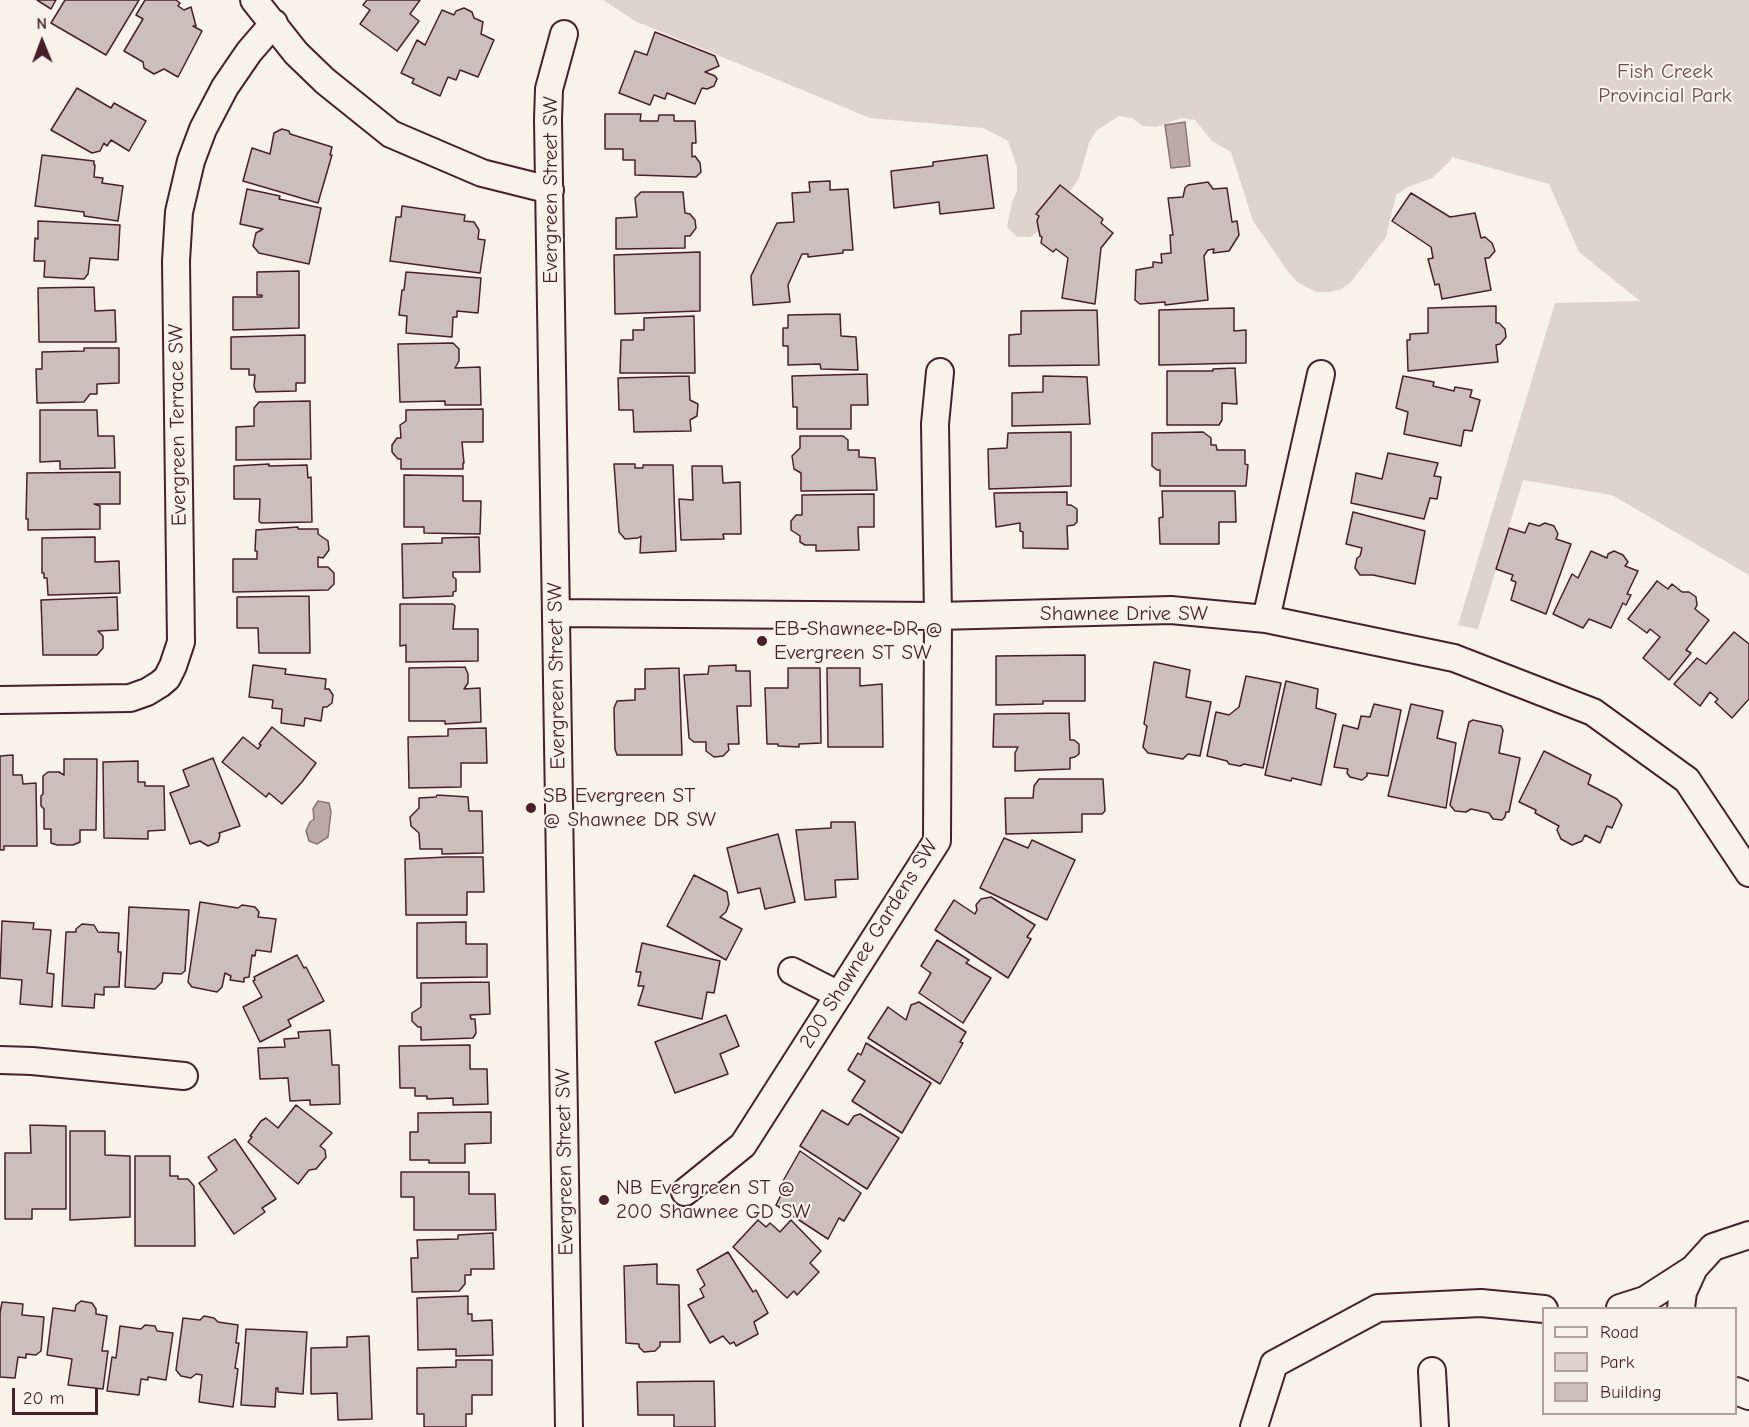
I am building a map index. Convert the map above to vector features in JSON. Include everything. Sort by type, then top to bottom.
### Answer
[{"type":"street","points":[[255,0],[296,53],[325,81],[391,134],[482,173],[550,190]]},
{"type":"street","name":"Evergreen Terrace SW","points":[[0,700],[130,698],[160,684],[167,678],[173,666],[181,642],[176,261],[179,212],[188,172],[203,129],[231,78],[249,52],[274,23]]},
{"type":"street","name":"Evergreen Street SW","points":[[564,34],[549,89],[569,1427]]},
{"type":"street","name":"200 Shawnee Gardens SW","points":[[686,1192],[743,1145],[937,841],[938,616],[935,424],[940,372]]},
{"type":"street","points":[[1266,618],[1321,374]]},
{"type":"street","name":"Shawnee Drive SW","points":[[556,613],[938,616],[1171,610],[1266,618],[1454,658],[1593,712],[1687,780],[1749,873]]},
{"type":"street","points":[[792,971],[839,995]]},
{"type":"street","points":[[0,1060],[183,1076]]},
{"type":"street","points":[[1623,1307],[1645,1300],[1694,1268],[1713,1246],[1749,1235]]},
{"type":"street","points":[[1681,1307],[1683,1292],[1694,1268]]},
{"type":"street","points":[[1254,1427],[1274,1364],[1378,1308],[1481,1303],[1542,1309]]},
{"type":"street","points":[[1432,1371],[1435,1427]]},
{"type":"green space","name":"Fish Creek Provincial Park","points":[[603,0],[1749,0],[1749,575],[1612,495],[1523,480],[1478,629],[1458,625],[1555,303],[1640,301],[1579,252],[1549,184],[1452,157],[1432,178],[1408,187],[1396,195],[1386,237],[1350,283],[1330,292],[1316,292],[1297,282],[1253,221],[1231,152],[1212,141],[1195,120],[1182,118],[1156,127],[1143,126],[1132,118],[1119,116],[1096,131],[1089,143],[1079,178],[1041,228],[1031,237],[1017,237],[1007,227],[1012,202],[1017,191],[1017,167],[1008,141],[983,128],[870,118],[635,21]]},
{"type":"shaded area","points":[[1185,122],[1190,166],[1171,168],[1165,125]]},
{"type":"shaded area","points":[[318,801],[329,803],[331,812],[328,837],[317,844],[309,841],[306,831],[314,819],[313,809]]},
{"type":"building","points":[[37,0],[56,0],[51,9]]},
{"type":"building","points":[[65,0],[139,0],[106,55],[51,23]]},
{"type":"building","points":[[145,0],[176,0],[180,3],[178,6],[184,10],[191,7],[196,26],[193,26],[202,31],[178,77],[164,69],[154,74],[144,68],[143,62],[124,51],[143,19],[136,15]]},
{"type":"building","points":[[367,0],[420,0],[410,14],[419,21],[397,51],[360,24],[370,10],[363,5]]},
{"type":"building","points":[[464,8],[472,12],[474,18],[483,22],[481,34],[494,40],[478,77],[460,70],[456,80],[448,77],[440,96],[412,83],[414,79],[401,73],[417,40],[425,45],[442,10],[454,15],[456,11]]},
{"type":"building","points":[[655,32],[715,56],[719,66],[705,72],[717,79],[714,86],[707,89],[702,88],[695,104],[667,93],[665,99],[654,95],[650,105],[619,93],[635,51],[647,55]]},
{"type":"building","points":[[77,88],[111,108],[114,103],[146,121],[129,151],[111,140],[107,146],[104,143],[100,151],[92,153],[51,130]]},
{"type":"building","points":[[605,114],[641,114],[640,121],[658,121],[659,115],[674,115],[674,121],[695,121],[696,143],[692,143],[692,157],[695,156],[700,163],[701,172],[696,177],[635,175],[635,160],[623,160],[623,149],[605,149]]},
{"type":"building","points":[[282,129],[289,131],[290,134],[332,147],[330,155],[332,155],[318,203],[243,181],[252,148],[270,154],[274,133]]},
{"type":"building","points":[[42,155],[94,161],[94,177],[103,178],[102,183],[123,186],[118,221],[84,216],[84,212],[35,206]]},
{"type":"building","points":[[987,155],[994,208],[940,214],[939,202],[894,208],[891,171],[933,166],[933,162]]},
{"type":"building","points":[[830,181],[830,190],[848,189],[853,250],[808,257],[808,254],[802,254],[788,285],[790,302],[753,305],[751,276],[777,223],[794,222],[792,193],[810,192],[809,182]]},
{"type":"building","points":[[1208,182],[1213,189],[1227,188],[1232,222],[1237,221],[1239,235],[1229,251],[1213,253],[1214,249],[1208,250],[1204,256],[1208,300],[1165,305],[1165,302],[1140,304],[1135,300],[1136,270],[1153,267],[1153,262],[1162,263],[1161,254],[1171,253],[1170,235],[1173,235],[1168,198],[1183,197],[1188,185]]},
{"type":"building","points":[[1060,185],[1103,219],[1101,223],[1113,233],[1101,248],[1095,304],[1062,298],[1068,258],[1056,249],[1053,252],[1041,243],[1042,237],[1037,221],[1039,216],[1036,214]]},
{"type":"building","points":[[247,189],[321,208],[309,264],[259,253],[253,246],[256,233],[263,229],[240,224]]},
{"type":"building","points":[[641,192],[683,192],[685,213],[690,214],[695,220],[696,228],[690,236],[685,236],[685,248],[616,249],[616,218],[637,217],[635,198]]},
{"type":"building","points":[[1411,193],[1450,217],[1475,213],[1481,238],[1485,237],[1492,243],[1495,251],[1489,258],[1485,258],[1491,290],[1442,299],[1439,284],[1435,285],[1428,259],[1433,258],[1431,247],[1392,221]]},
{"type":"building","points":[[402,206],[465,215],[464,221],[474,222],[479,230],[478,239],[485,240],[480,273],[390,261],[396,217],[401,217]]},
{"type":"building","points":[[38,221],[120,225],[118,260],[90,258],[88,274],[84,279],[44,277],[45,261],[34,261]]},
{"type":"building","points":[[700,252],[700,311],[615,314],[614,255]]},
{"type":"building","points":[[299,271],[299,328],[233,330],[233,297],[262,297],[262,295],[257,295],[257,272]]},
{"type":"building","points":[[406,272],[481,278],[478,313],[457,311],[457,317],[453,317],[452,337],[406,333],[407,316],[399,315]]},
{"type":"building","points":[[94,287],[95,311],[115,310],[116,342],[39,342],[38,288]]},
{"type":"building","points":[[1496,306],[1496,323],[1505,329],[1506,337],[1496,345],[1498,362],[1408,371],[1407,340],[1410,340],[1410,334],[1428,333],[1428,308]]},
{"type":"building","points":[[1234,308],[1234,331],[1246,330],[1246,363],[1159,365],[1159,310]]},
{"type":"building","points":[[1097,310],[1099,365],[1009,366],[1009,335],[1021,334],[1021,311]]},
{"type":"building","points":[[840,314],[841,336],[856,337],[858,370],[821,369],[820,364],[788,365],[788,346],[783,346],[783,328],[788,328],[788,315]]},
{"type":"building","points":[[694,316],[695,373],[620,373],[621,340],[633,340],[633,330],[644,330],[644,318]]},
{"type":"building","points":[[305,335],[305,383],[296,383],[296,391],[256,392],[255,375],[249,375],[249,369],[231,369],[231,337]]},
{"type":"building","points":[[453,343],[459,349],[459,361],[455,368],[480,367],[481,405],[445,405],[445,401],[400,402],[398,344]]},
{"type":"building","points":[[84,348],[119,348],[119,383],[97,384],[97,394],[90,394],[84,402],[37,403],[36,369],[42,369],[42,352],[84,351]]},
{"type":"building","points":[[1235,368],[1237,404],[1222,403],[1222,420],[1219,425],[1167,425],[1167,371],[1213,371],[1213,369]]},
{"type":"building","points":[[867,374],[868,405],[851,405],[851,429],[797,429],[797,407],[793,407],[792,376]]},
{"type":"building","points":[[689,376],[690,400],[698,404],[697,416],[690,420],[691,431],[634,432],[633,410],[619,410],[618,378]]},
{"type":"building","points":[[1043,376],[1087,377],[1090,424],[1012,426],[1012,393],[1043,392]]},
{"type":"building","points":[[1403,376],[1434,382],[1433,386],[1454,391],[1455,387],[1472,390],[1470,397],[1480,400],[1472,431],[1464,430],[1461,446],[1404,434],[1408,412],[1396,408]]},
{"type":"building","points":[[310,401],[311,459],[236,460],[236,427],[254,426],[254,408],[259,402]]},
{"type":"building","points":[[483,409],[483,442],[462,442],[463,469],[401,469],[401,459],[398,459],[392,452],[392,445],[397,438],[401,438],[400,425],[406,421],[406,410]]},
{"type":"building","points":[[40,410],[97,410],[98,436],[114,436],[115,468],[60,469],[60,461],[40,462]]},
{"type":"building","points":[[1071,432],[1071,486],[989,489],[988,449],[1007,448],[1008,433]]},
{"type":"building","points":[[1203,432],[1211,438],[1211,445],[1216,445],[1217,450],[1245,450],[1245,464],[1248,465],[1246,486],[1160,486],[1160,470],[1152,466],[1152,433]]},
{"type":"building","points":[[800,436],[843,436],[848,440],[848,450],[859,450],[859,457],[875,458],[877,490],[801,491],[801,473],[794,469],[792,456],[800,448]]},
{"type":"building","points":[[1388,453],[1438,463],[1434,476],[1441,477],[1437,499],[1430,498],[1424,519],[1351,503],[1356,473],[1382,479]]},
{"type":"building","points":[[269,464],[269,466],[307,465],[308,478],[311,477],[312,522],[261,523],[259,521],[260,499],[234,499],[234,466]]},
{"type":"building","points":[[614,464],[635,464],[635,468],[643,468],[643,465],[673,465],[676,551],[640,553],[641,536],[625,539],[619,532]]},
{"type":"building","points":[[692,466],[722,466],[723,483],[740,482],[741,534],[723,534],[724,539],[681,540],[679,499],[693,500]]},
{"type":"building","points":[[120,472],[120,504],[94,504],[100,506],[100,529],[28,530],[28,519],[26,519],[27,473]]},
{"type":"building","points":[[404,475],[463,476],[463,501],[481,501],[480,534],[424,533],[424,527],[404,527]]},
{"type":"building","points":[[1162,491],[1235,491],[1236,522],[1219,522],[1219,544],[1160,544],[1159,518],[1163,517]]},
{"type":"building","points":[[1067,492],[1067,505],[1077,509],[1077,522],[1067,526],[1068,549],[1023,548],[1023,532],[1020,531],[1020,523],[996,527],[994,493]]},
{"type":"building","points":[[874,494],[874,527],[858,527],[859,550],[816,551],[816,545],[805,545],[800,542],[800,536],[791,530],[791,521],[796,515],[802,515],[802,495]]},
{"type":"building","points":[[1353,512],[1425,531],[1415,584],[1373,575],[1360,575],[1355,568],[1362,548],[1346,544]]},
{"type":"building","points":[[1529,523],[1539,526],[1545,523],[1554,526],[1558,534],[1556,539],[1571,544],[1546,614],[1511,600],[1516,582],[1511,580],[1513,575],[1496,569],[1509,528],[1525,533]]},
{"type":"building","points":[[298,527],[298,529],[318,529],[318,534],[328,541],[329,550],[323,558],[318,557],[318,567],[328,567],[334,573],[334,584],[328,590],[233,592],[233,559],[257,559],[256,530]]},
{"type":"building","points":[[95,537],[95,562],[119,561],[120,593],[48,595],[47,578],[44,578],[44,573],[42,573],[42,538]]},
{"type":"building","points":[[479,537],[480,572],[453,572],[453,577],[456,579],[456,591],[453,592],[453,596],[403,598],[402,544],[442,543],[442,538]]},
{"type":"building","points":[[1591,551],[1607,558],[1608,554],[1614,551],[1623,555],[1628,562],[1625,566],[1638,571],[1627,594],[1631,595],[1626,605],[1623,603],[1611,628],[1589,619],[1583,628],[1553,614],[1572,574],[1578,578]]},
{"type":"building","points":[[1657,581],[1668,589],[1672,584],[1682,592],[1689,592],[1696,597],[1695,609],[1709,620],[1686,650],[1691,653],[1669,680],[1643,658],[1660,637],[1650,629],[1647,633],[1628,619]]},
{"type":"building","points":[[309,596],[310,653],[259,653],[258,628],[237,628],[237,597]]},
{"type":"building","points":[[117,597],[118,630],[98,631],[103,636],[103,648],[97,655],[43,655],[41,600]]},
{"type":"building","points":[[400,604],[453,604],[455,606],[453,629],[478,629],[478,661],[406,662],[406,645],[400,646]]},
{"type":"building","points":[[1734,632],[1749,644],[1749,699],[1732,718],[1715,702],[1718,699],[1710,692],[1700,706],[1674,684],[1697,658],[1706,664]]},
{"type":"building","points":[[1085,655],[1085,701],[1043,701],[1043,704],[996,705],[996,656]]},
{"type":"building","points":[[1154,662],[1190,670],[1186,697],[1211,702],[1200,756],[1188,754],[1183,759],[1148,753],[1143,747],[1147,726],[1144,724]]},
{"type":"building","points":[[253,665],[286,669],[285,674],[326,679],[325,689],[329,689],[333,695],[332,703],[323,707],[321,721],[305,718],[304,726],[281,723],[282,709],[272,708],[273,700],[249,697]]},
{"type":"building","points":[[736,665],[736,671],[750,671],[751,706],[737,706],[739,744],[728,744],[729,750],[723,756],[714,757],[706,751],[706,742],[694,742],[689,738],[684,675],[708,674],[709,666]]},
{"type":"building","points":[[465,667],[468,683],[464,689],[480,688],[481,722],[445,724],[445,721],[409,721],[409,668]]},
{"type":"building","points":[[679,668],[682,755],[617,755],[614,708],[617,701],[635,700],[635,689],[645,689],[645,669]]},
{"type":"building","points":[[788,668],[820,668],[821,743],[799,744],[799,747],[767,744],[765,688],[788,688]]},
{"type":"building","points":[[827,668],[860,668],[860,686],[882,684],[883,747],[828,747]]},
{"type":"building","points":[[1246,676],[1281,683],[1263,768],[1229,764],[1227,761],[1207,756],[1216,712],[1229,715],[1239,707]]},
{"type":"building","points":[[1286,681],[1318,689],[1316,708],[1336,714],[1321,785],[1265,775]]},
{"type":"building","points":[[1374,704],[1401,710],[1388,776],[1367,773],[1362,780],[1350,777],[1347,773],[1348,769],[1334,767],[1343,725],[1358,729],[1361,716],[1370,717]]},
{"type":"building","points":[[1411,704],[1443,711],[1437,738],[1456,743],[1446,808],[1388,796]]},
{"type":"building","points":[[1069,713],[1070,740],[1079,744],[1079,754],[1070,758],[1070,769],[1015,771],[1015,753],[1018,747],[993,747],[994,714]]},
{"type":"building","points":[[1473,720],[1501,726],[1503,730],[1499,753],[1520,758],[1509,812],[1506,812],[1502,820],[1493,819],[1489,813],[1471,809],[1466,812],[1455,811],[1450,805],[1469,722]]},
{"type":"building","points":[[272,727],[316,763],[282,804],[269,793],[266,797],[222,762],[243,737],[258,749],[261,745],[259,744]]},
{"type":"building","points":[[486,728],[487,763],[461,763],[461,787],[409,788],[408,737],[448,736],[448,729]]},
{"type":"building","points":[[1544,751],[1591,775],[1588,784],[1617,799],[1622,805],[1612,828],[1607,826],[1600,843],[1585,835],[1582,841],[1572,845],[1561,839],[1557,830],[1559,826],[1535,813],[1536,810],[1519,802]]},
{"type":"building","points":[[13,755],[13,775],[22,775],[23,784],[36,783],[37,846],[4,846],[4,850],[0,850],[0,756]]},
{"type":"building","points":[[213,758],[240,826],[219,833],[218,842],[208,846],[200,841],[190,844],[170,793],[189,786],[183,770]]},
{"type":"building","points":[[64,759],[97,759],[96,830],[80,830],[80,842],[73,845],[51,843],[51,829],[44,829],[44,809],[41,806],[43,776],[48,772],[59,772],[64,775]]},
{"type":"building","points":[[138,761],[138,782],[145,782],[145,786],[164,786],[165,830],[148,831],[148,839],[104,838],[103,762]]},
{"type":"building","points":[[1039,779],[1103,779],[1105,811],[1102,814],[1082,814],[1082,832],[1006,834],[1005,798],[1033,798],[1034,786]]},
{"type":"building","points":[[437,795],[468,797],[469,811],[482,811],[483,853],[442,854],[442,849],[420,849],[419,833],[411,826],[410,817],[419,808],[419,798],[436,797]]},
{"type":"building","points":[[831,822],[855,822],[858,879],[835,880],[836,897],[805,900],[796,830],[831,828]]},
{"type":"building","points":[[778,834],[795,902],[765,909],[760,888],[738,893],[727,848]]},
{"type":"building","points":[[1004,838],[1028,848],[1032,840],[1075,860],[1047,920],[980,888]]},
{"type":"building","points":[[483,857],[484,892],[467,892],[467,915],[406,915],[405,859]]},
{"type":"building","points":[[694,875],[727,892],[729,904],[726,912],[720,917],[742,929],[726,960],[667,926]]},
{"type":"building","points":[[991,897],[1035,925],[1027,937],[1031,939],[1008,978],[935,930],[954,900],[975,914],[976,905],[981,899]]},
{"type":"building","points":[[200,902],[238,908],[242,905],[255,907],[259,912],[258,917],[276,919],[271,952],[256,950],[255,956],[252,955],[249,977],[244,978],[244,982],[230,980],[231,976],[225,973],[222,987],[217,992],[192,987],[188,982]]},
{"type":"building","points":[[129,907],[189,910],[185,971],[181,974],[163,973],[162,982],[155,989],[125,987]]},
{"type":"building","points":[[2,921],[34,923],[33,929],[51,930],[47,973],[54,974],[52,1007],[20,1004],[22,980],[0,978]]},
{"type":"building","points":[[466,922],[466,944],[487,944],[487,977],[417,978],[417,923]]},
{"type":"building","points":[[82,924],[94,925],[98,932],[119,933],[118,952],[121,952],[119,987],[104,987],[104,995],[95,994],[94,1008],[62,1006],[66,932],[76,932]]},
{"type":"building","points":[[937,940],[969,960],[966,963],[991,978],[963,1023],[919,993],[931,973],[921,966]]},
{"type":"building","points":[[642,943],[720,961],[714,993],[707,992],[702,1019],[638,1005],[644,986],[638,986],[641,972],[636,972]]},
{"type":"building","points":[[297,955],[324,1001],[288,1020],[291,1026],[260,1042],[243,1007],[262,997],[253,981],[254,977]]},
{"type":"building","points":[[489,982],[490,1014],[470,1015],[471,1019],[475,1019],[476,1033],[473,1038],[421,1040],[421,1027],[412,1021],[412,1013],[421,1007],[421,983]]},
{"type":"building","points":[[919,1002],[966,1032],[960,1042],[963,1043],[940,1084],[868,1038],[888,1007],[906,1020],[911,1005]]},
{"type":"building","points":[[726,1015],[739,1046],[720,1054],[728,1074],[675,1093],[655,1042]]},
{"type":"building","points":[[330,1030],[332,1065],[339,1065],[340,1104],[310,1105],[310,1100],[290,1101],[288,1078],[260,1079],[258,1048],[285,1047],[284,1039],[299,1038],[298,1032]]},
{"type":"building","points":[[866,1043],[931,1083],[902,1133],[852,1101],[865,1081],[848,1070],[858,1053],[861,1055]]},
{"type":"building","points":[[470,1045],[470,1069],[487,1069],[488,1104],[453,1105],[453,1098],[427,1099],[427,1096],[415,1096],[415,1088],[400,1088],[399,1046]]},
{"type":"building","points":[[296,1105],[332,1133],[320,1146],[325,1150],[326,1157],[316,1169],[309,1170],[298,1184],[248,1142],[261,1121],[266,1118],[278,1128]]},
{"type":"building","points":[[822,1110],[848,1125],[854,1116],[860,1114],[899,1138],[867,1189],[800,1146]]},
{"type":"building","points":[[491,1112],[491,1143],[465,1144],[465,1163],[429,1163],[429,1160],[410,1160],[410,1132],[418,1132],[418,1113]]},
{"type":"building","points":[[30,1125],[66,1126],[66,1209],[32,1209],[32,1219],[5,1219],[5,1153],[31,1153]]},
{"type":"building","points":[[70,1131],[105,1131],[105,1155],[130,1156],[130,1217],[70,1220]]},
{"type":"building","points":[[235,1139],[276,1199],[262,1208],[265,1212],[234,1234],[199,1183],[217,1170],[208,1157]]},
{"type":"building","points":[[800,1151],[861,1193],[844,1221],[839,1218],[828,1239],[776,1205],[784,1189],[783,1181]]},
{"type":"building","points":[[135,1156],[170,1156],[170,1176],[188,1179],[194,1186],[195,1246],[135,1246]]},
{"type":"building","points":[[401,1172],[469,1172],[469,1194],[495,1194],[496,1230],[414,1230],[414,1197],[401,1197]]},
{"type":"building","points":[[758,1220],[766,1227],[770,1223],[780,1232],[791,1220],[821,1251],[810,1263],[819,1272],[797,1295],[794,1291],[787,1298],[733,1247]]},
{"type":"building","points":[[493,1233],[494,1269],[471,1269],[471,1275],[465,1275],[465,1284],[459,1291],[412,1292],[411,1258],[418,1258],[417,1240],[458,1239],[458,1235]]},
{"type":"building","points":[[728,1252],[753,1292],[756,1290],[768,1313],[754,1322],[758,1334],[736,1346],[734,1342],[730,1344],[723,1336],[710,1343],[688,1305],[704,1297],[700,1289],[705,1285],[697,1270]]},
{"type":"building","points":[[657,1264],[657,1284],[679,1285],[680,1342],[660,1342],[660,1346],[655,1351],[644,1352],[639,1344],[626,1343],[624,1266]]},
{"type":"building","points":[[468,1296],[468,1314],[472,1314],[472,1321],[492,1320],[493,1355],[456,1356],[456,1349],[418,1350],[417,1298]]},
{"type":"building","points":[[81,1301],[92,1303],[96,1314],[107,1316],[102,1351],[108,1351],[103,1389],[68,1385],[72,1359],[47,1355],[53,1308],[75,1311],[76,1305]]},
{"type":"building","points":[[2,1302],[23,1304],[22,1315],[44,1317],[41,1351],[36,1355],[26,1354],[26,1358],[18,1357],[15,1378],[0,1377]]},
{"type":"building","points":[[204,1316],[214,1318],[218,1322],[238,1325],[236,1343],[239,1343],[235,1368],[238,1369],[233,1407],[199,1402],[202,1375],[196,1374],[191,1378],[181,1376],[176,1370],[183,1318],[200,1320]]},
{"type":"building","points":[[145,1325],[155,1326],[157,1331],[173,1333],[166,1380],[148,1377],[148,1380],[141,1379],[139,1395],[107,1391],[112,1357],[116,1358],[120,1326],[141,1329]]},
{"type":"building","points":[[246,1329],[307,1332],[303,1394],[278,1392],[276,1388],[275,1407],[241,1405]]},
{"type":"building","points":[[369,1336],[372,1419],[338,1420],[337,1393],[311,1394],[311,1348],[347,1347],[347,1337]]},
{"type":"building","points":[[456,1360],[492,1360],[492,1395],[472,1395],[472,1414],[466,1414],[466,1427],[424,1427],[424,1414],[417,1414],[417,1368],[456,1367]]},
{"type":"building","points":[[714,1381],[715,1427],[674,1427],[674,1415],[638,1415],[637,1382]]},
{"type":"place","name":"EB Shawnee DR @ Evergreen ST SW","points":[[762,641]]},
{"type":"place","name":"SB Evergreen ST @ Shawnee DR SW","points":[[531,808]]},
{"type":"place","name":"NB Evergreen ST @ 200 Shawnee GD SW","points":[[604,1200]]}]
